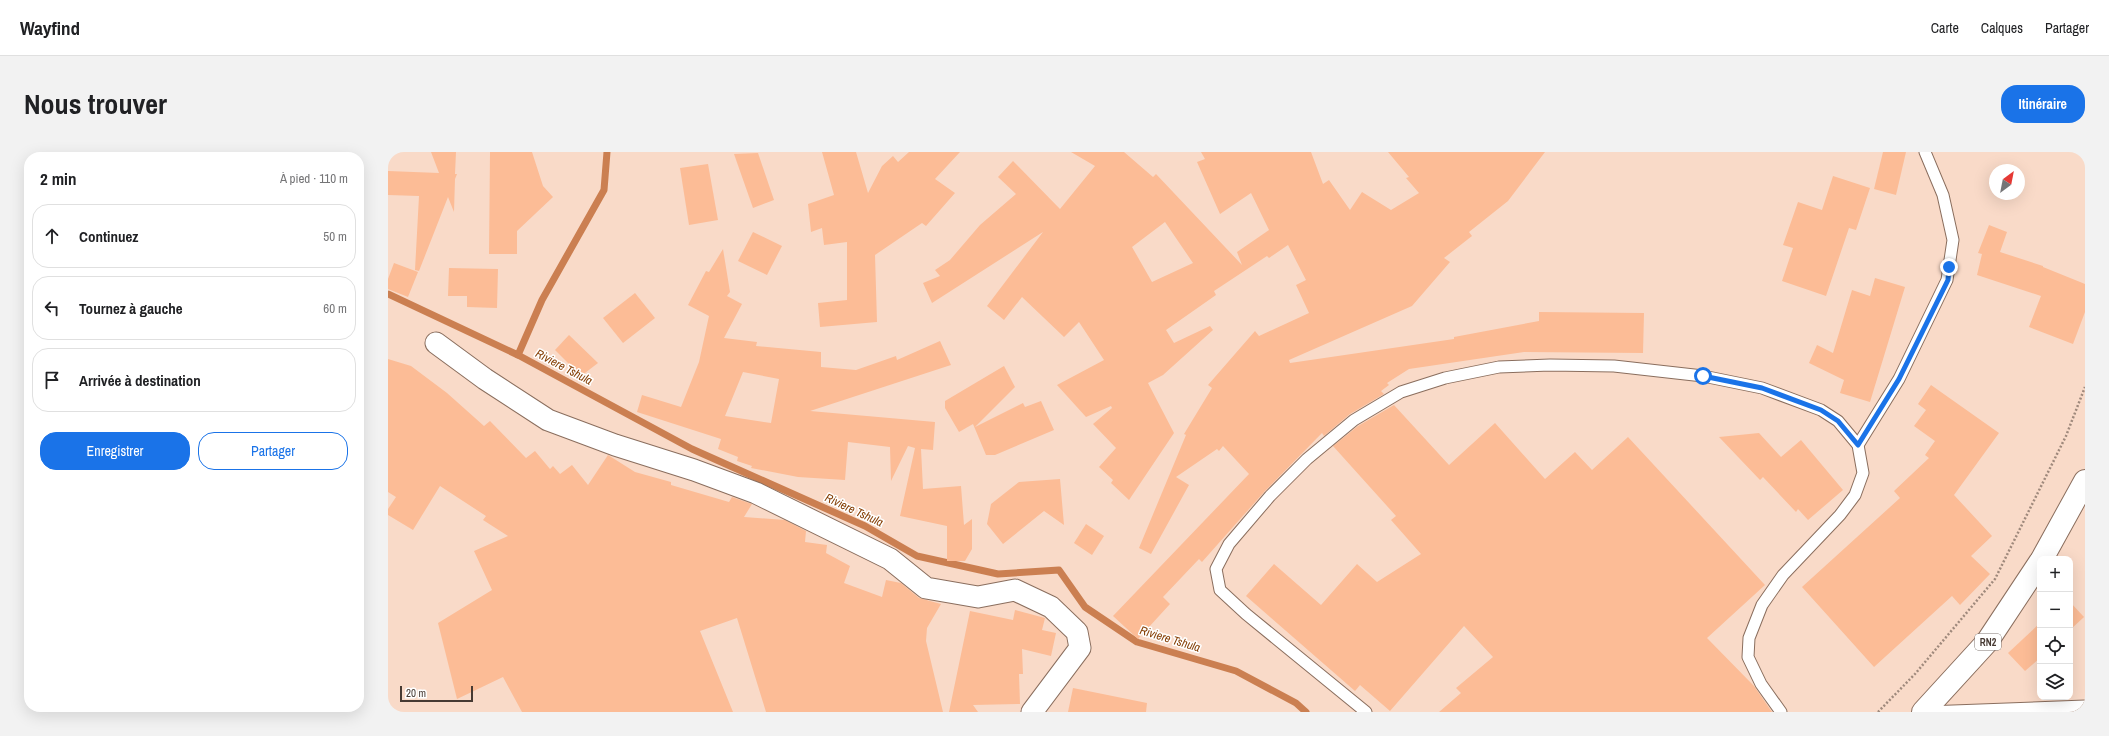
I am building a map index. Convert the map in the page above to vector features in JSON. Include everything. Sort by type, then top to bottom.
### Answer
[{"type":"highway","points":[[2044,556],[2085,481]]},
{"type":"highway","name":"RN2","points":[[1924,712],[1987,642],[2037,567]]},
{"type":"street","points":[[436,343],[485,379],[548,420],[756,493],[890,559],[926,588],[978,597],[1015,590],[1050,606],[1076,632],[1080,648],[1032,712]]},
{"type":"lane","points":[[1858,445],[1899,379],[1948,280],[1953,240],[1943,195],[1925,152]]},
{"type":"lane","points":[[1366,712],[1246,614],[1220,590],[1216,569],[1229,544],[1270,496],[1306,459],[1354,420],[1401,392],[1445,378],[1499,367],[1550,365],[1614,366],[1703,376],[1762,388],[1821,410],[1838,421],[1858,445],[1863,473],[1855,495],[1840,515],[1783,575],[1762,605],[1748,638],[1748,657],[1762,684],[1781,712]]},
{"type":"lane","points":[[1924,712],[2085,706]]},
{"type":"path","points":[[1878,712],[1920,668],[1995,579],[2066,436],[2085,387]]},
{"type":"building","points":[[431,152],[456,152],[455,174],[457,174],[455,179],[454,212],[448,197],[419,271],[415,270],[419,196],[388,195],[388,171],[439,173]]},
{"type":"building","points":[[490,152],[532,152],[543,186],[553,197],[517,231],[517,254],[489,254]]},
{"type":"building","points":[[822,152],[856,152],[868,193],[882,166],[893,156],[898,162],[909,152],[960,152],[935,179],[955,193],[926,226],[922,223],[875,255],[877,322],[820,327],[818,303],[847,300],[847,242],[824,245],[822,228],[811,232],[808,204],[834,195]]},
{"type":"building","points":[[1071,152],[1124,152],[1153,177],[1156,174],[1242,265],[1237,252],[1269,230],[1251,193],[1220,214],[1197,162],[1205,159],[1201,152],[1311,152],[1323,184],[1329,180],[1350,210],[1362,192],[1391,210],[1419,193],[1406,178],[1409,177],[1388,152],[1545,152],[1508,201],[1469,232],[1472,236],[1444,258],[1450,262],[1412,306],[1289,360],[1290,363],[1454,339],[1454,337],[1539,321],[1539,312],[1644,313],[1643,353],[1524,352],[1409,369],[1387,383],[1389,385],[1381,391],[1384,394],[1350,414],[1324,436],[1322,433],[1265,491],[1202,562],[1199,559],[1163,597],[1170,604],[1138,639],[1113,616],[1249,474],[1223,446],[1219,451],[1217,449],[1176,477],[1189,485],[1151,554],[1139,548],[1186,435],[1184,434],[1212,388],[1208,385],[1255,331],[1259,336],[1309,313],[1296,285],[1306,280],[1288,245],[1269,258],[1267,256],[1214,291],[1216,295],[1166,330],[1174,343],[1210,326],[1213,330],[1163,375],[1148,383],[1174,433],[1129,500],[1111,483],[1113,480],[1099,467],[1116,448],[1093,424],[1112,408],[1111,406],[1086,417],[1057,385],[1104,360],[1079,322],[1064,337],[1022,297],[1004,320],[987,306],[1043,232],[932,303],[923,283],[940,276],[935,270],[950,260],[980,225],[1016,194],[998,177],[1013,161],[1060,209],[1095,166]],"holes":[[[1165,222],[1193,263],[1152,282],[1132,247]]]},
{"type":"building","points":[[1883,152],[1906,152],[1896,195],[1874,189]]},
{"type":"building","points":[[758,153],[774,200],[753,208],[734,154]]},
{"type":"building","points":[[708,164],[718,220],[689,225],[680,168]]},
{"type":"building","points":[[1833,176],[1870,188],[1856,230],[1849,228],[1826,296],[1782,281],[1793,248],[1783,245],[1798,202],[1822,210]]},
{"type":"building","points":[[1989,225],[2007,232],[2000,252],[2043,266],[2085,284],[2085,312],[2073,344],[2029,327],[2041,296],[1977,275],[1982,254],[1978,253]]},
{"type":"building","points":[[753,232],[782,246],[767,275],[738,261]]},
{"type":"building","points":[[723,249],[730,292],[727,296],[742,304],[724,338],[757,342],[756,346],[821,352],[821,367],[856,370],[896,356],[897,360],[940,341],[951,365],[810,411],[935,422],[933,450],[921,449],[923,489],[961,486],[964,525],[972,519],[972,549],[965,561],[947,561],[947,526],[900,516],[915,448],[908,446],[891,481],[890,447],[848,442],[845,480],[798,477],[751,468],[752,466],[737,461],[738,457],[718,449],[721,439],[637,412],[642,395],[681,407],[699,362],[709,316],[688,305],[706,271],[709,272]],"holes":[[[743,372],[779,379],[771,423],[725,416]]]},
{"type":"building","points":[[394,263],[418,272],[408,297],[388,289],[388,279]]},
{"type":"building","points":[[449,268],[498,269],[497,308],[467,307],[467,296],[448,296]]},
{"type":"building","points":[[1875,278],[1905,287],[1870,402],[1840,393],[1844,380],[1809,363],[1817,345],[1833,353],[1852,290],[1870,296]]},
{"type":"building","points":[[635,293],[655,318],[623,343],[603,318]]},
{"type":"building","points":[[569,335],[598,363],[581,376],[555,350]]},
{"type":"building","points":[[388,359],[411,366],[447,393],[484,426],[490,421],[526,458],[535,451],[550,469],[553,466],[560,474],[572,465],[588,485],[608,455],[635,472],[671,482],[671,485],[729,502],[732,497],[752,504],[744,517],[785,520],[806,531],[805,542],[827,545],[826,553],[850,566],[844,583],[882,597],[886,580],[901,583],[919,598],[941,604],[927,628],[926,641],[943,712],[766,712],[737,618],[700,631],[733,712],[522,712],[503,677],[457,699],[438,623],[492,590],[474,551],[508,536],[483,520],[486,516],[440,486],[413,530],[388,515],[388,509],[396,497],[388,492]]},
{"type":"building","points":[[1004,366],[1015,387],[975,427],[1023,403],[1025,407],[1041,401],[1054,430],[995,455],[986,455],[973,424],[959,432],[945,408],[945,401]]},
{"type":"building","points":[[1931,385],[1999,433],[1954,495],[1992,536],[1971,556],[1990,574],[1960,605],[1952,596],[1874,667],[1802,587],[1900,498],[1894,491],[1929,458],[1925,455],[1935,441],[1914,426],[1926,410],[1918,404]]},
{"type":"building","points":[[1394,405],[1449,465],[1495,423],[1545,479],[1575,452],[1592,470],[1628,437],[1765,585],[1707,638],[1754,686],[1772,712],[1439,712],[1461,693],[1456,688],[1493,657],[1464,626],[1390,711],[1360,685],[1355,691],[1246,596],[1274,564],[1321,605],[1357,564],[1377,582],[1421,554],[1391,520],[1396,516],[1333,446],[1358,426]]},
{"type":"building","points":[[1759,433],[1781,457],[1801,440],[1843,490],[1808,520],[1798,509],[1796,512],[1763,477],[1760,480],[1719,437]]},
{"type":"building","points":[[1060,479],[1064,525],[1044,511],[1003,544],[987,524],[991,504],[1019,482]]},
{"type":"building","points":[[1086,524],[1104,536],[1092,555],[1074,543]]},
{"type":"building","points":[[2073,605],[2084,617],[2073,627]]},
{"type":"building","points":[[1015,610],[1045,618],[1042,630],[1056,633],[1051,656],[1022,649],[1023,674],[1019,674],[1020,704],[973,705],[978,712],[949,712],[970,611],[1013,620]]},
{"type":"building","points":[[2037,626],[2037,661],[2025,671],[2008,653]]},
{"type":"building","points":[[1073,688],[1147,703],[1146,712],[1068,712]]},
{"type":"waterway","points":[[518,355],[542,300],[604,190],[607,152]]},
{"type":"waterway","name":"Riviere Tshula","points":[[388,294],[518,355],[692,449],[865,526],[917,556],[998,574],[1059,570],[1085,607],[1137,642],[1236,671],[1296,703],[1306,712]]},
{"type":"route","points":[[1703,376],[1762,388],[1821,410],[1838,421],[1858,445],[1899,379],[1948,280],[1949,267]]}]
